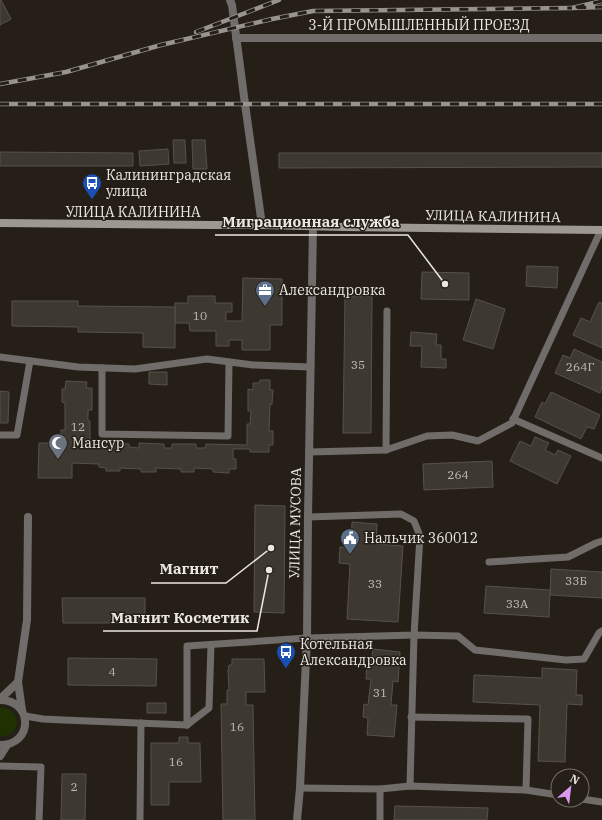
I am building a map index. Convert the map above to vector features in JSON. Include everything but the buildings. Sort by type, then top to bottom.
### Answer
[{"type":"main road","name":"УЛИЦА КАЛИНИНА","points":[[0,223],[601,230]]},
{"type":"street","points":[[230,0],[262,225]]},
{"type":"street","name":"3-Й ПРОМЫШЛЕННЫЙ ПРОЕЗД","points":[[236,38],[602,38]]},
{"type":"street","name":"УЛИЦА МУСОВА","points":[[297,820],[300,788],[307,638],[313,226]]},
{"type":"street","points":[[0,756],[3,745],[18,739],[22,734],[26,722],[18,682],[28,620],[28,517]]},
{"type":"street","points":[[0,700],[18,682]]},
{"type":"street","points":[[0,700],[12,702],[17,705],[23,713]]},
{"type":"lane","points":[[309,452],[386,450],[427,436],[452,435],[478,440],[512,423],[601,230]]},
{"type":"lane","points":[[386,450],[387,311]]},
{"type":"lane","points":[[0,356],[78,367],[102,368],[135,369],[207,359],[253,365],[311,367]]},
{"type":"lane","points":[[0,435],[17,435],[30,361]]},
{"type":"lane","points":[[102,368],[102,434],[228,436],[229,362]]},
{"type":"lane","points":[[513,419],[602,458]]},
{"type":"lane","points":[[308,517],[402,514],[414,521],[420,536],[414,635],[410,786]]},
{"type":"lane","points":[[489,562],[568,557],[602,541]]},
{"type":"lane","points":[[187,725],[187,646],[307,638],[414,635],[458,636],[475,650],[566,660],[584,658],[599,633],[602,631]]},
{"type":"lane","points":[[23,713],[43,719],[187,725],[209,708],[211,644]]},
{"type":"lane","points":[[412,717],[528,719],[526,790]]},
{"type":"lane","points":[[140,820],[141,724]]},
{"type":"lane","points":[[0,766],[40,767],[39,820]]},
{"type":"lane","points":[[300,788],[380,789],[410,786],[526,790],[550,794]]},
{"type":"lane","points":[[380,789],[380,820]]},
{"type":"lane","points":[[590,800],[602,802]]},
{"type":"green space","points":[[0,707],[13,712],[17,722],[16,728],[13,732],[0,736]]},
{"type":"railway","points":[[196,32],[279,0]]},
{"type":"railway","points":[[602,1],[572,8],[602,7]]},
{"type":"railway","points":[[0,84],[66,72],[161,45],[313,11],[572,8]]},
{"type":"railway","points":[[0,104],[602,104]]},
{"type":"place","name":"Калининградская улица","points":[[92,200]]},
{"type":"place","name":"Миграционная служба","points":[[445,284]]},
{"type":"place","name":"Александровка","points":[[265,307]]},
{"type":"place","name":"Мансур","points":[[58,460]]},
{"type":"place","name":"Магнит","points":[[271,548]]},
{"type":"place","name":"Нальчик 360012","points":[[350,555]]},
{"type":"place","name":"Магнит Косметик","points":[[269,570]]},
{"type":"place","name":"Котельная Александровка","points":[[286,669]]}]
